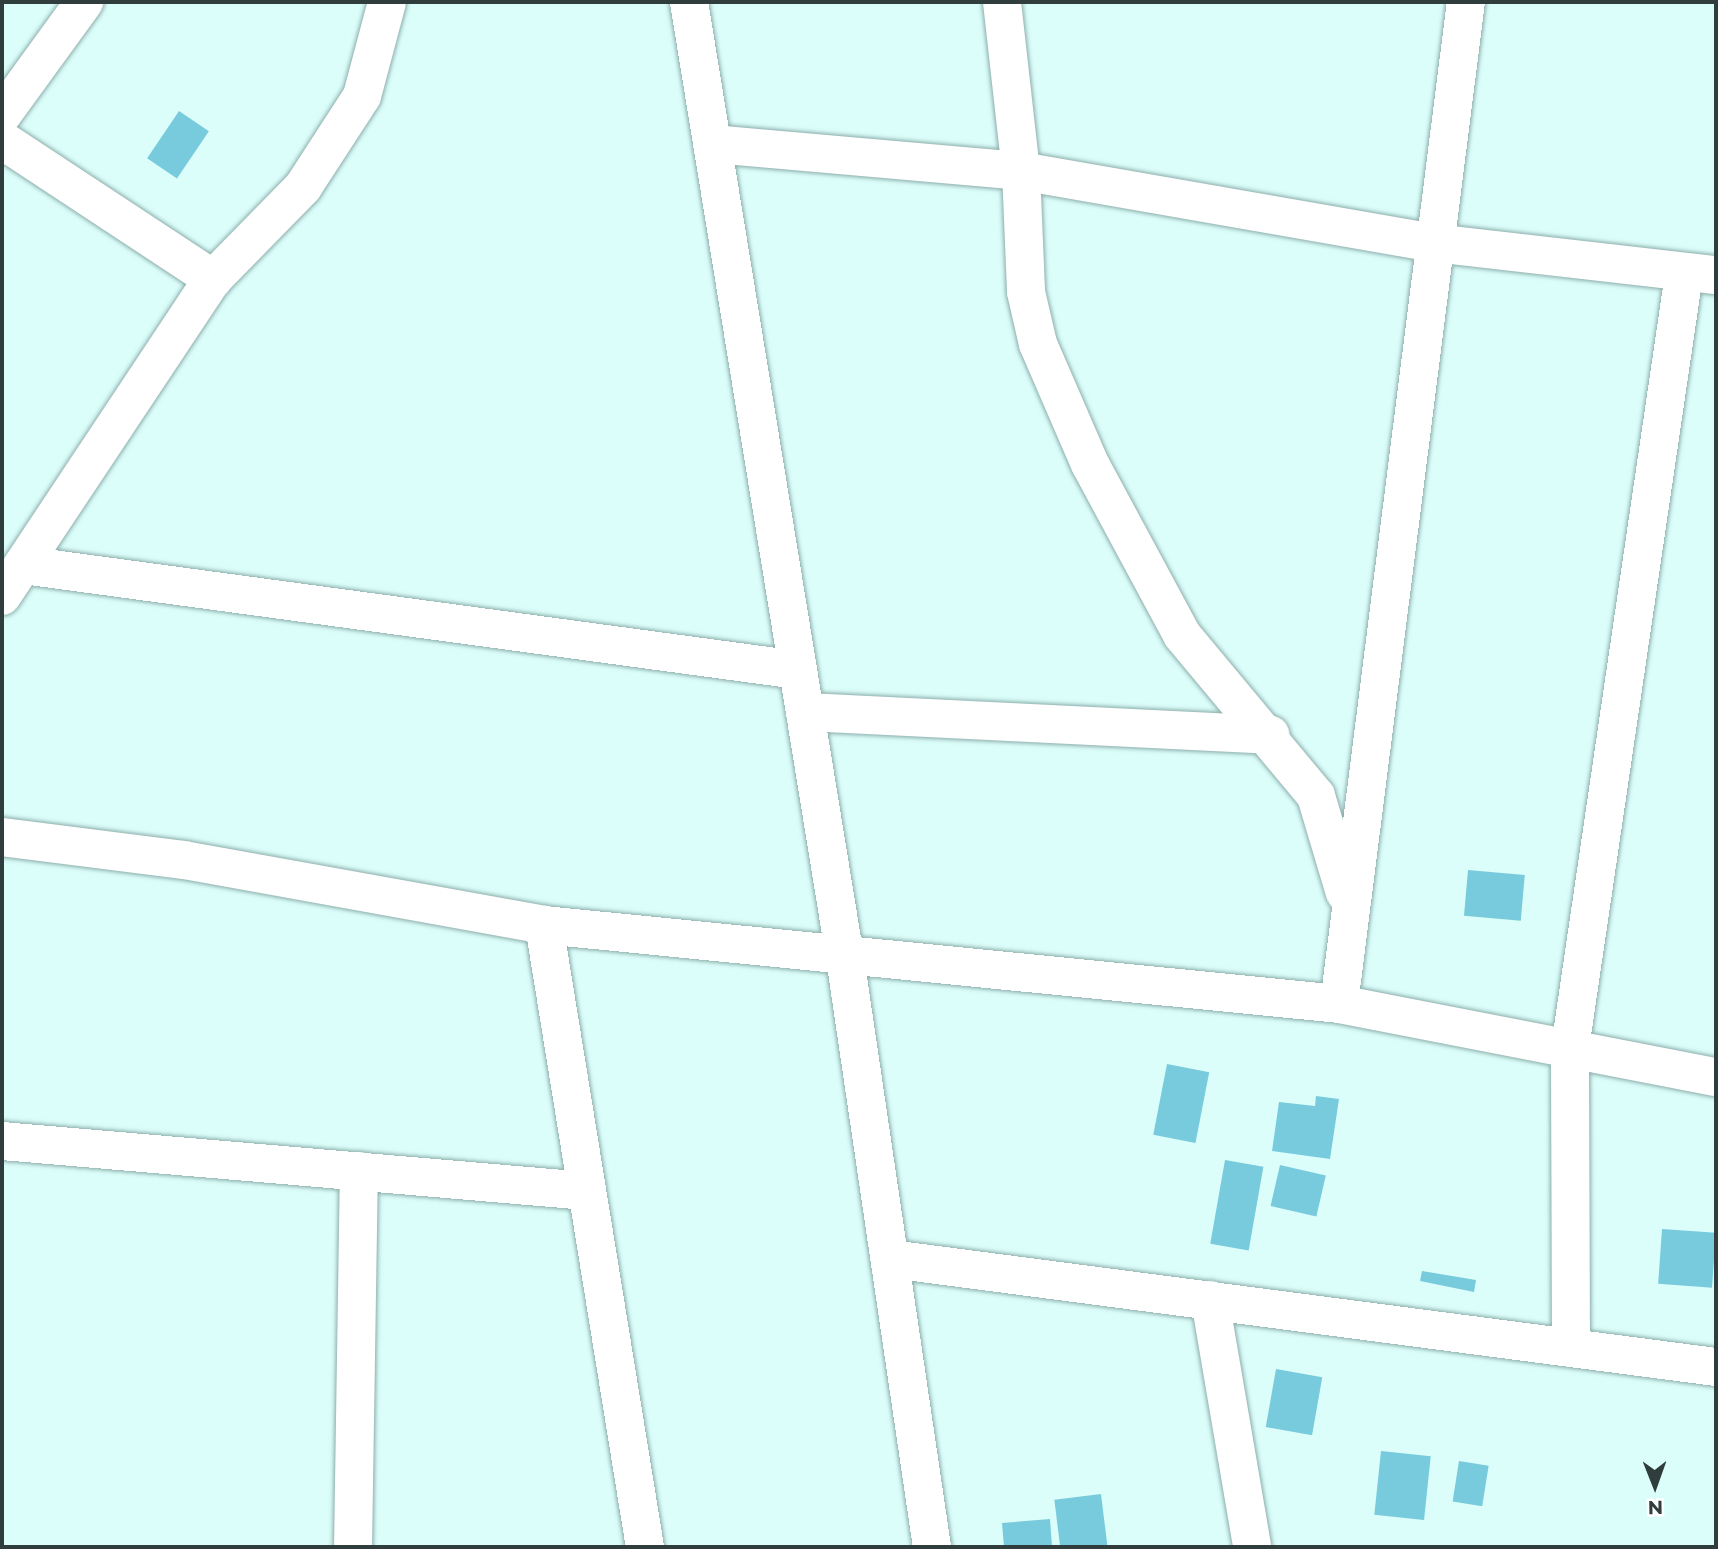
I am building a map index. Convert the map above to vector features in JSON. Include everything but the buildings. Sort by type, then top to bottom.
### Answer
[{"type":"street","points":[[2,115],[84,2]]},
{"type":"street","points":[[387,2],[362,96],[303,187],[213,278],[12,581],[798,670]]},
{"type":"street","points":[[689,2],[845,958],[932,1547]]},
{"type":"street","points":[[1002,2],[1021,171],[1026,292],[1059,400],[1182,635],[1270,735],[1316,796],[1350,915]]},
{"type":"street","points":[[1339,1004],[1466,2]]},
{"type":"street","points":[[2,140],[213,278]]},
{"type":"street","points":[[713,144],[1021,171],[1434,243],[1700,274],[1570,1048],[1571,1346]]},
{"type":"street","points":[[805,712],[1270,735]]},
{"type":"street","points":[[2,837],[184,860],[544,925],[845,958],[1339,1004],[1716,1077]]},
{"type":"street","points":[[544,925],[645,1547]]},
{"type":"street","points":[[2,1141],[587,1191]]},
{"type":"street","points":[[353,1547],[359,1171]]},
{"type":"street","points":[[891,1259],[1716,1367]]},
{"type":"street","points":[[1210,1300],[1252,1547]]}]
